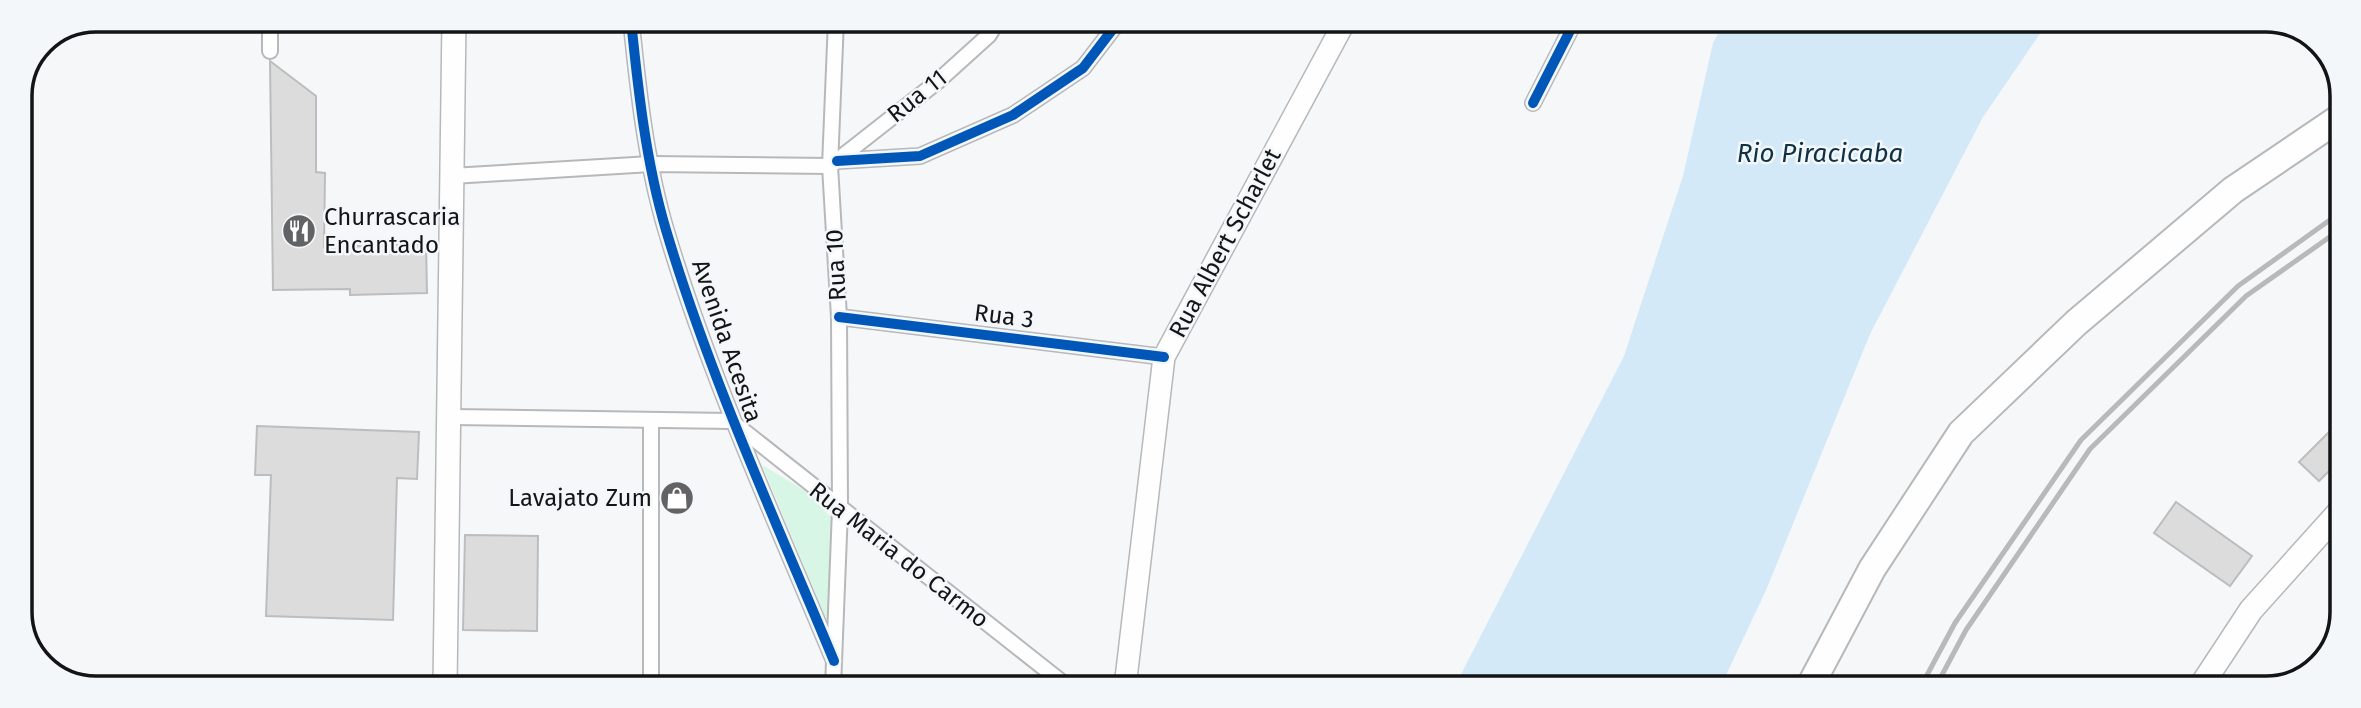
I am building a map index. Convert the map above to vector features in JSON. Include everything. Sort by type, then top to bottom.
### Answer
[{"type":"highway","points":[[1815,676],[1871,569],[1961,433],[2076,323],[2233,190],[2329,126]]},
{"type":"main road","points":[[445,676],[454,32]]},
{"type":"main road","name":"Rua Albert Scharlet","points":[[1126,676],[1164,358],[1339,32]]},
{"type":"main road","points":[[2208,676],[2251,610],[2330,522]]},
{"type":"street","points":[[270,32],[270,51]]},
{"type":"street","name":"Avenida Acesita","points":[[634,32],[651,164],[666,229],[732,421],[834,661]]},
{"type":"street","name":"Rua 10","points":[[833,676],[840,510],[839,317],[833,164],[836,32]]},
{"type":"street","name":"Rua 11","points":[[833,164],[937,82],[991,32]]},
{"type":"street","points":[[452,176],[651,164],[833,164],[920,156],[1013,115],[1083,68],[1110,32]]},
{"type":"street","points":[[1533,103],[1569,32]]},
{"type":"street","name":"Rua 3","points":[[839,317],[1164,358]]},
{"type":"street","points":[[450,417],[732,421]]},
{"type":"street","points":[[651,420],[651,676]]},
{"type":"street","name":"Rua Maria do Carmo","points":[[732,421],[840,510],[1054,676]]},
{"type":"green space","points":[[762,465],[809,493],[834,521],[828,623]]},
{"type":"water","name":"Rio Piracicaba","points":[[1719,32],[2041,32],[1983,117],[1870,334],[1767,588],[1726,676],[1460,676],[1624,356],[1683,176],[1713,43]]},
{"type":"building","name":"Churrascaria Encantado","points":[[270,61],[316,96],[316,172],[325,173],[324,247],[426,244],[427,293],[350,295],[350,289],[273,290]]},
{"type":"building","points":[[257,426],[419,432],[417,479],[397,478],[393,620],[266,616],[271,475],[255,475]]},
{"type":"building","points":[[2330,431],[2330,470],[2319,481],[2299,462]]},
{"type":"building","points":[[2176,502],[2252,556],[2230,586],[2154,533]]},
{"type":"building","points":[[465,535],[538,536],[537,631],[463,630]]},
{"type":"railway","points":[[1926,676],[1955,623],[2081,440],[2238,286],[2329,220]]},
{"type":"railway","points":[[1941,676],[1966,630],[2090,449],[2246,296],[2329,237]]},
{"type":"cycle path","points":[[632,32],[653,179],[683,285],[744,448],[834,661]]},
{"type":"cycle path","points":[[837,161],[920,156],[1013,115],[1083,68],[1111,32]]},
{"type":"cycle path","points":[[1533,103],[1569,32]]},
{"type":"cycle path","points":[[839,317],[1164,357]]},
{"type":"place","name":"Churrascaria Encantado","points":[[299,231]]},
{"type":"place","name":"Lavajato Zum","points":[[677,498]]}]
